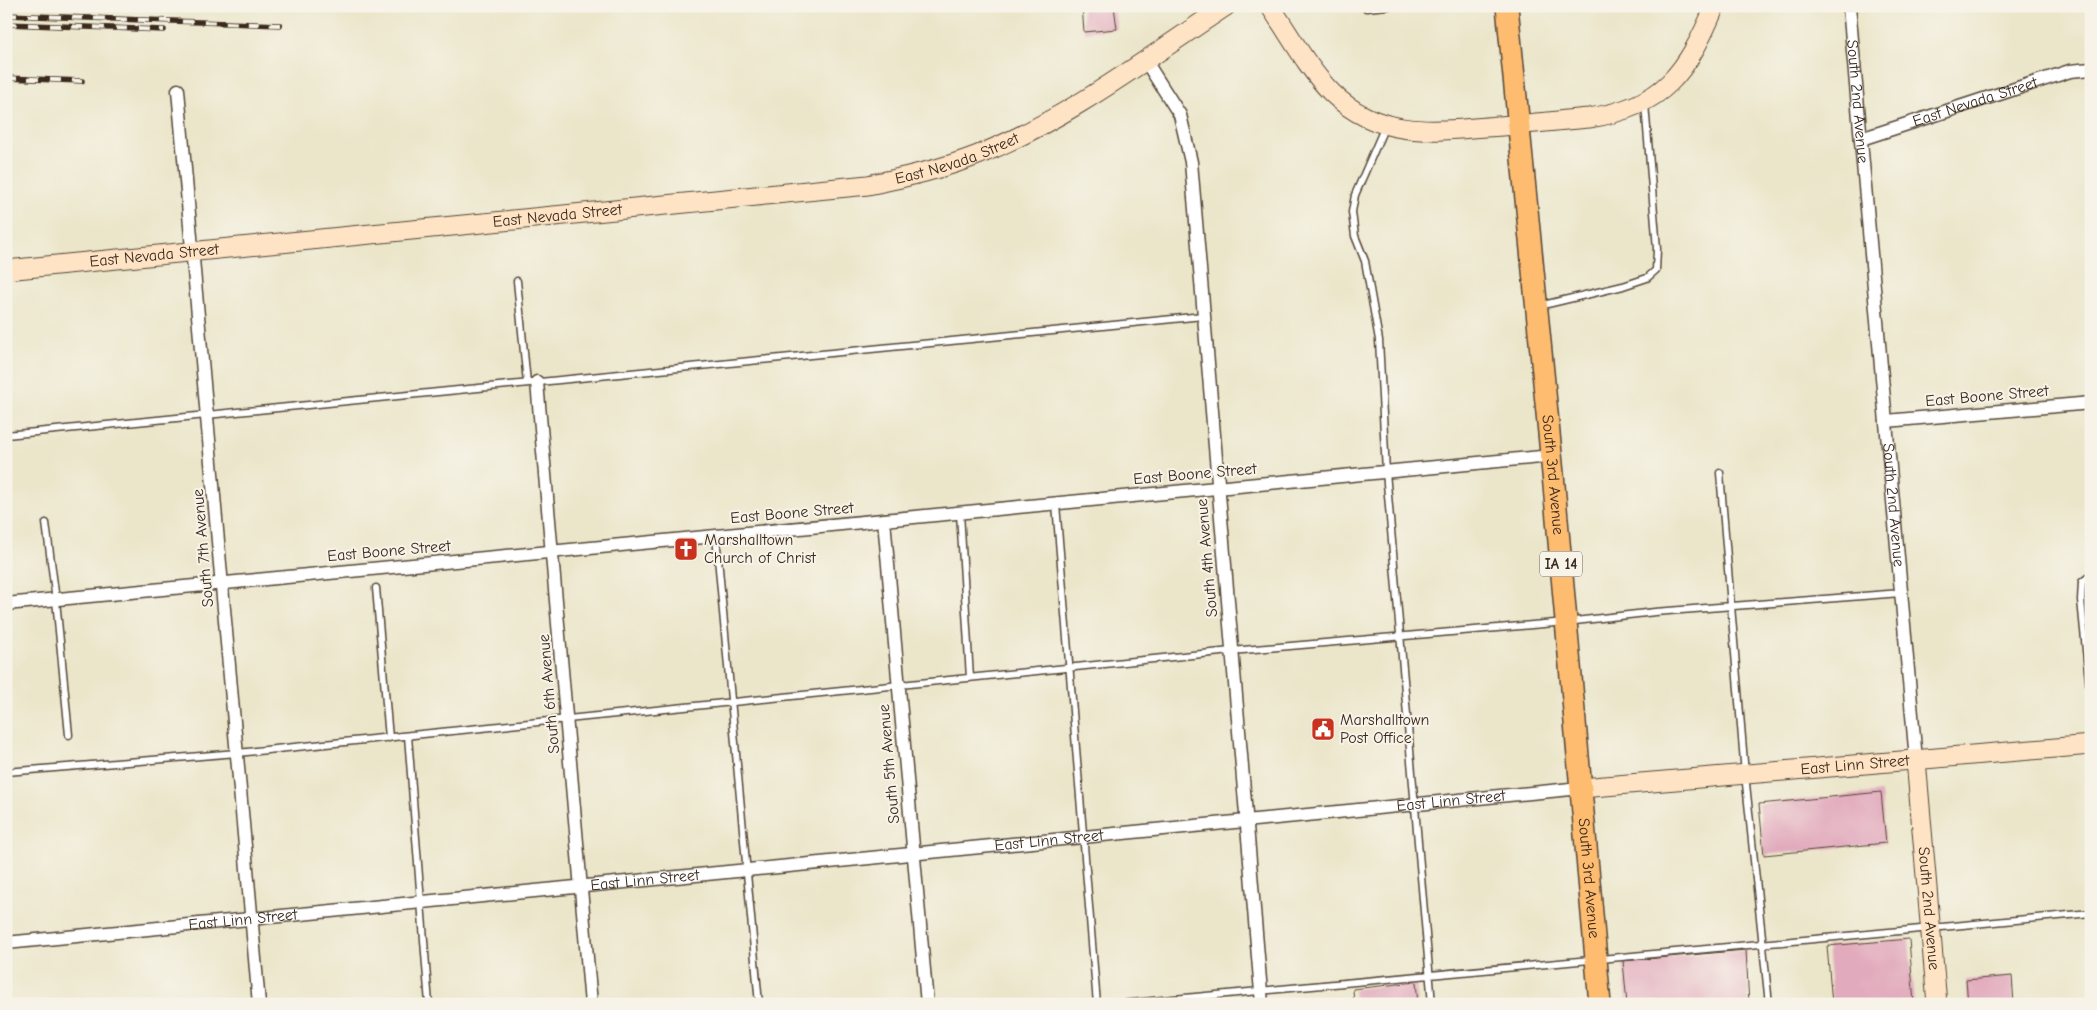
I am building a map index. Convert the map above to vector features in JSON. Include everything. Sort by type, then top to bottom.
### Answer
[{"type":"main road","name":"East Nevada Street","points":[[6,270],[868,185],[924,174],[978,155],[1033,130],[1090,97],[1226,6]]},
{"type":"main road","points":[[1270,6],[1315,73],[1332,93],[1356,111],[1386,125],[1411,131],[1443,131],[1518,125],[1608,115],[1635,106],[1672,81],[1684,67],[1694,51],[1715,6]]},
{"type":"main road","name":"South 3rd Avenue","points":[[1507,6],[1551,456],[1600,1004]]},
{"type":"main road","name":"East Linn Street","points":[[1581,788],[2091,745]]},
{"type":"main road","name":"South 2nd Avenue","points":[[1916,760],[1937,1004]]},
{"type":"street","name":"South 2nd Avenue","points":[[1849,6],[1916,760]]},
{"type":"street","name":"South 4th Avenue","points":[[1145,60],[1180,115],[1191,162],[1217,488],[1262,997]]},
{"type":"street","name":"East Nevada Street","points":[[1861,138],[2070,71],[2091,69]]},
{"type":"street","name":"South 7th Avenue","points":[[178,90],[259,1004]]},
{"type":"street","name":"South 6th Avenue","points":[[532,383],[553,552],[591,1004]]},
{"type":"street","name":"East Boone Street","points":[[1886,421],[2091,403]]},
{"type":"street","name":"East Boone Street","points":[[6,604],[1551,456]]},
{"type":"street","name":"South 5th Avenue","points":[[884,520],[927,1004]]},
{"type":"street","name":"East Linn Street","points":[[6,943],[1581,788]]},
{"type":"lane","points":[[1366,8],[1388,6]]},
{"type":"lane","points":[[1536,307],[1623,286],[1647,278],[1656,270],[1657,249],[1645,100]]},
{"type":"lane","points":[[1386,125],[1355,195],[1352,212],[1355,236],[1365,261],[1378,340],[1386,472],[1432,1004]]},
{"type":"lane","points":[[517,281],[532,383]]},
{"type":"lane","points":[[6,435],[1203,316]]},
{"type":"lane","points":[[1720,473],[1745,774],[1769,1004]]},
{"type":"lane","points":[[1056,504],[1098,1004]]},
{"type":"lane","points":[[960,513],[970,678]]},
{"type":"lane","points":[[46,523],[56,600],[69,735]]},
{"type":"lane","points":[[716,536],[759,1004]]},
{"type":"lane","points":[[2091,575],[2082,582],[2081,600],[2091,701]]},
{"type":"lane","points":[[376,588],[389,738]]},
{"type":"lane","points":[[6,772],[237,753],[389,738],[1232,651],[1731,606],[1901,593]]},
{"type":"lane","points":[[408,736],[429,1004]]},
{"type":"lane","points":[[1120,1004],[1262,997],[1430,975],[2091,913]]},
{"type":"building","points":[[1082,6],[1114,6],[1117,29],[1084,32]]},
{"type":"building","points":[[1881,792],[1886,843],[1764,855],[1759,804]]},
{"type":"building","points":[[1909,939],[1914,1004],[1832,1004],[1827,946]]},
{"type":"building","points":[[1746,950],[1749,1004],[1627,1004],[1623,961]]},
{"type":"building","points":[[2012,976],[2014,1004],[1968,1004],[1966,980]]},
{"type":"building","points":[[1416,982],[1418,1004],[1354,1004],[1353,989]]},
{"type":"railway","points":[[6,15],[280,25]]},
{"type":"railway","points":[[6,24],[164,30]]},
{"type":"railway","points":[[6,78],[82,81]]},
{"type":"place","name":"Marshalltown Church of Christ","points":[[686,549]]},
{"type":"place","name":"Marshalltown Post Office","points":[[1323,729]]}]
